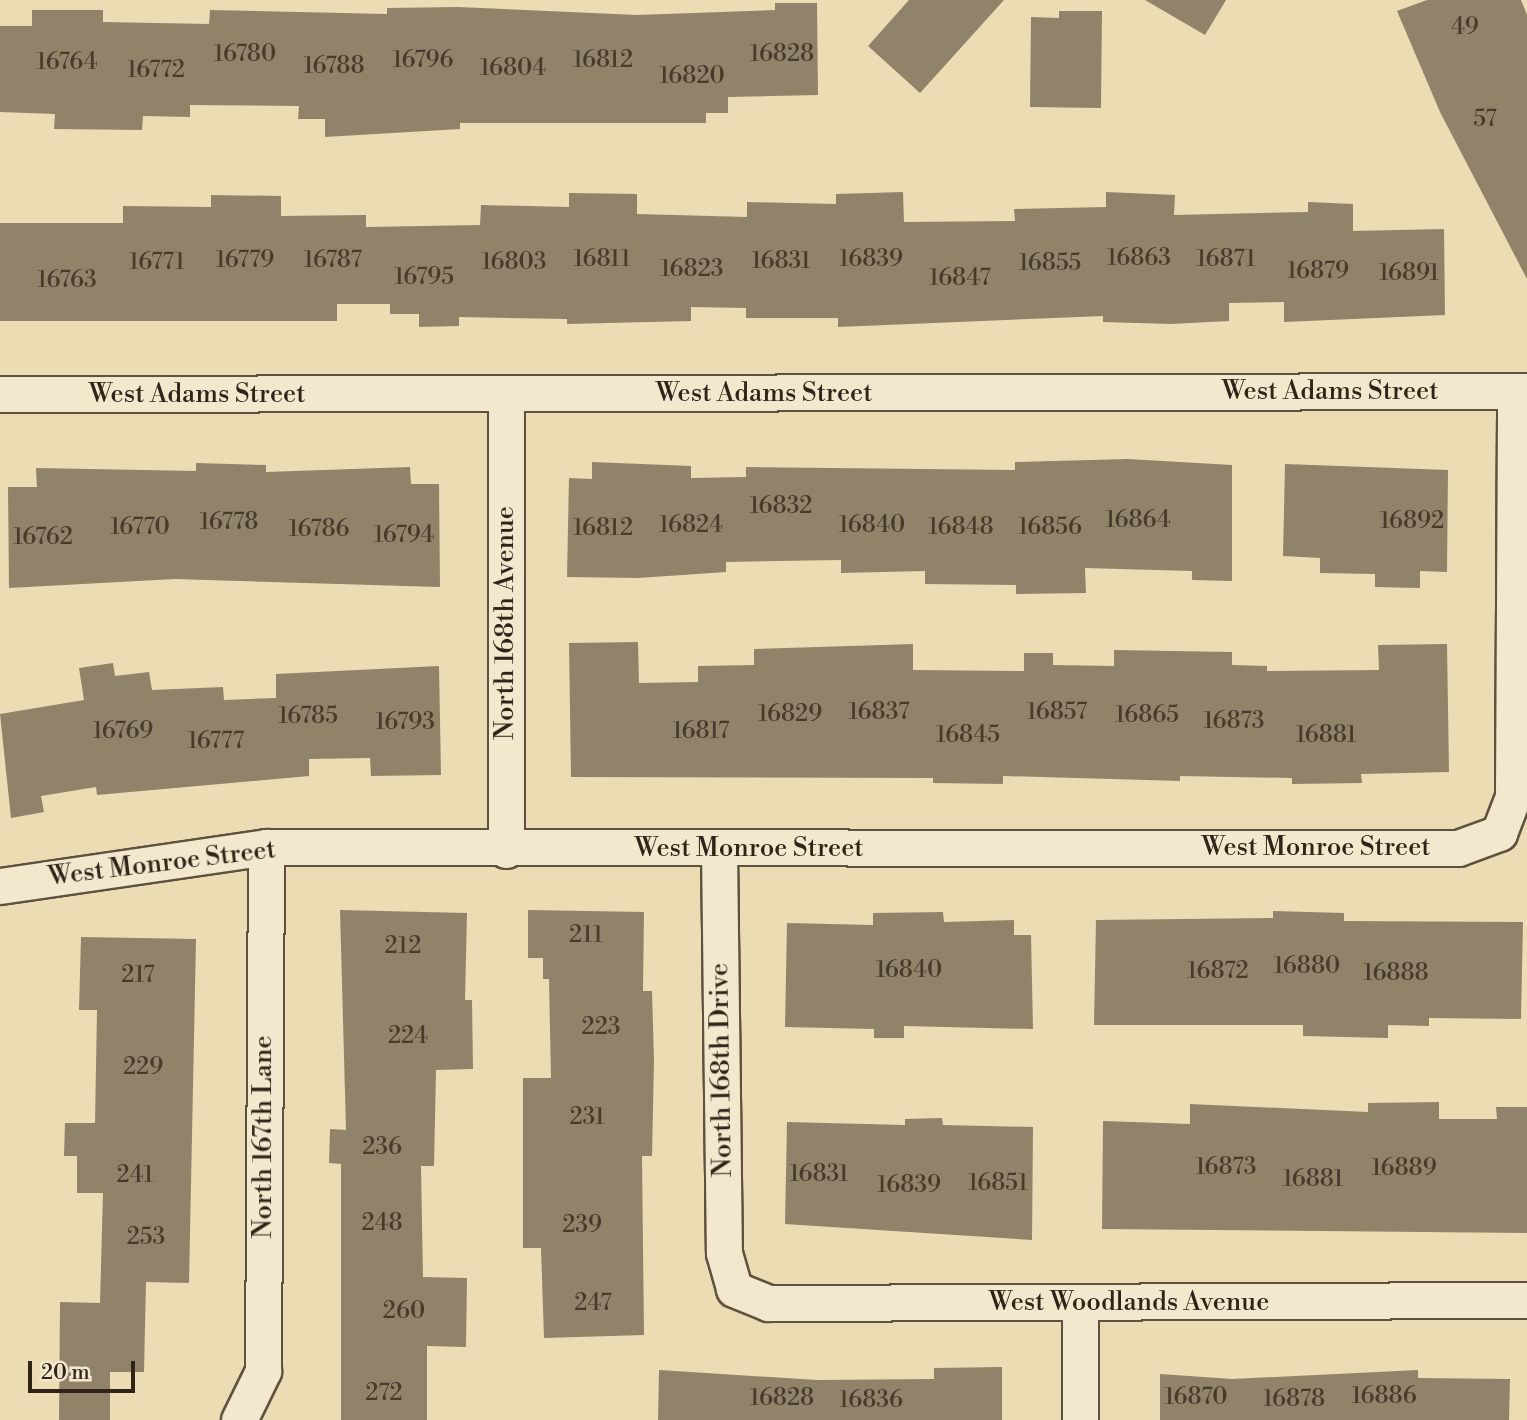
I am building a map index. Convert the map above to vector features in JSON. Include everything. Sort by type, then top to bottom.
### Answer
[{"type":"street","name":"West Adams Street","points":[[0,394],[1521,391]]},
{"type":"street","name":"West Monroe Street","points":[[0,886],[266,847],[506,850],[1458,848],[1499,833],[1513,796],[1521,391]]},
{"type":"street","name":"North 168th Avenue","points":[[506,395],[506,850]]},
{"type":"street","name":"North 167th Lane","points":[[239,1420],[263,1371],[266,847]]},
{"type":"street","name":"North 168th Drive","points":[[719,849],[724,1253],[734,1289]]},
{"type":"street","name":"West Woodlands Avenue","points":[[734,1289],[768,1303],[1527,1300]]},
{"type":"street","points":[[1080,1303],[1080,1420]]},
{"type":"building","points":[[909,0],[1004,0],[920,93],[868,46]]},
{"type":"building","points":[[1145,0],[1226,0],[1205,35]]},
{"type":"building","points":[[1427,0],[1521,0],[1527,15],[1527,279],[1440,112],[1397,11]]},
{"type":"building","points":[[775,3],[817,3],[818,95],[728,97],[728,113],[706,113],[706,123],[460,123],[460,129],[325,137],[325,119],[298,119],[299,106],[190,105],[190,117],[143,116],[142,130],[54,129],[55,114],[0,112],[0,26],[32,26],[32,10],[103,10],[103,22],[209,24],[210,10],[387,14],[387,8],[458,7],[637,15],[775,10]]},
{"type":"building","points":[[1059,11],[1102,11],[1101,108],[1030,107],[1031,17],[1059,18]]},
{"type":"building","points":[[903,192],[904,222],[1015,221],[1014,209],[1106,207],[1106,192],[1175,195],[1174,215],[1308,212],[1308,202],[1353,204],[1353,231],[1444,229],[1445,315],[1284,322],[1284,302],[1229,303],[1229,321],[1171,324],[1103,322],[1103,316],[838,327],[838,318],[746,318],[746,308],[691,307],[691,321],[567,324],[567,319],[459,317],[459,326],[419,327],[419,314],[390,314],[390,304],[337,304],[337,321],[0,321],[0,223],[123,223],[123,206],[211,207],[211,195],[281,196],[281,216],[366,215],[366,227],[480,225],[481,205],[569,207],[569,193],[637,194],[637,214],[747,217],[747,202],[836,204],[836,194]]},
{"type":"building","points":[[1128,459],[1232,465],[1232,581],[1192,580],[1192,571],[1085,568],[1086,593],[1016,594],[1016,585],[925,584],[925,571],[841,573],[841,560],[726,562],[726,572],[638,578],[567,577],[569,478],[592,479],[592,462],[691,466],[691,478],[746,477],[746,467],[1015,470],[1015,462]]},
{"type":"building","points":[[196,463],[266,465],[266,472],[410,467],[411,484],[439,484],[440,587],[175,579],[9,588],[8,487],[37,487],[36,468],[196,471]]},
{"type":"building","points":[[1285,464],[1448,470],[1447,572],[1420,571],[1420,588],[1375,587],[1375,574],[1320,573],[1320,558],[1283,556]]},
{"type":"building","points":[[638,642],[639,683],[698,682],[698,666],[754,665],[754,649],[913,644],[913,670],[1024,671],[1024,653],[1053,653],[1053,665],[1114,666],[1114,650],[1232,652],[1232,665],[1267,666],[1267,671],[1379,670],[1378,645],[1447,644],[1449,772],[1361,774],[1362,783],[1292,784],[1292,778],[1180,776],[1180,781],[1003,776],[1003,784],[933,783],[933,778],[571,777],[569,643]]},
{"type":"building","points":[[113,663],[115,676],[149,672],[152,690],[223,687],[224,700],[276,698],[276,674],[439,666],[441,775],[371,776],[370,758],[309,759],[309,776],[97,795],[96,787],[41,796],[44,812],[11,818],[0,714],[84,700],[79,668]]},
{"type":"building","points":[[340,910],[467,913],[465,1000],[472,1000],[473,1069],[436,1070],[434,1166],[421,1166],[423,1277],[467,1278],[466,1347],[427,1346],[427,1420],[341,1420],[341,1164],[329,1163],[330,1129],[346,1130]]},
{"type":"building","points":[[528,910],[644,912],[643,991],[652,991],[654,1061],[652,1156],[642,1156],[644,1335],[544,1338],[541,1248],[523,1248],[523,1078],[551,1078],[549,979],[543,979],[543,958],[528,958]]},
{"type":"building","points":[[1273,911],[1344,913],[1344,921],[1523,922],[1521,1019],[1429,1018],[1429,1026],[1388,1025],[1388,1038],[1303,1036],[1303,1025],[1094,1025],[1096,920],[1273,918]]},
{"type":"building","points":[[943,912],[944,922],[1014,920],[1014,935],[1031,935],[1033,1029],[904,1026],[904,1038],[874,1038],[874,1029],[785,1027],[787,923],[873,925],[873,913]]},
{"type":"building","points":[[81,937],[196,939],[189,1283],[146,1282],[144,1372],[110,1372],[110,1420],[59,1420],[60,1302],[100,1303],[103,1193],[77,1193],[77,1156],[64,1156],[65,1123],[95,1123],[97,1010],[79,1010]]},
{"type":"building","points":[[1439,1102],[1439,1119],[1497,1119],[1496,1107],[1527,1107],[1527,1233],[1102,1229],[1103,1121],[1190,1124],[1190,1104],[1368,1112],[1368,1103]]},
{"type":"building","points":[[942,1118],[943,1125],[1033,1127],[1032,1240],[785,1224],[787,1122],[905,1125],[905,1119]]},
{"type":"building","points":[[1002,1367],[1002,1420],[658,1420],[659,1370],[817,1380],[934,1379],[934,1368]]},
{"type":"building","points":[[1418,1370],[1418,1378],[1510,1379],[1509,1420],[1160,1420],[1160,1374],[1232,1379]]}]
